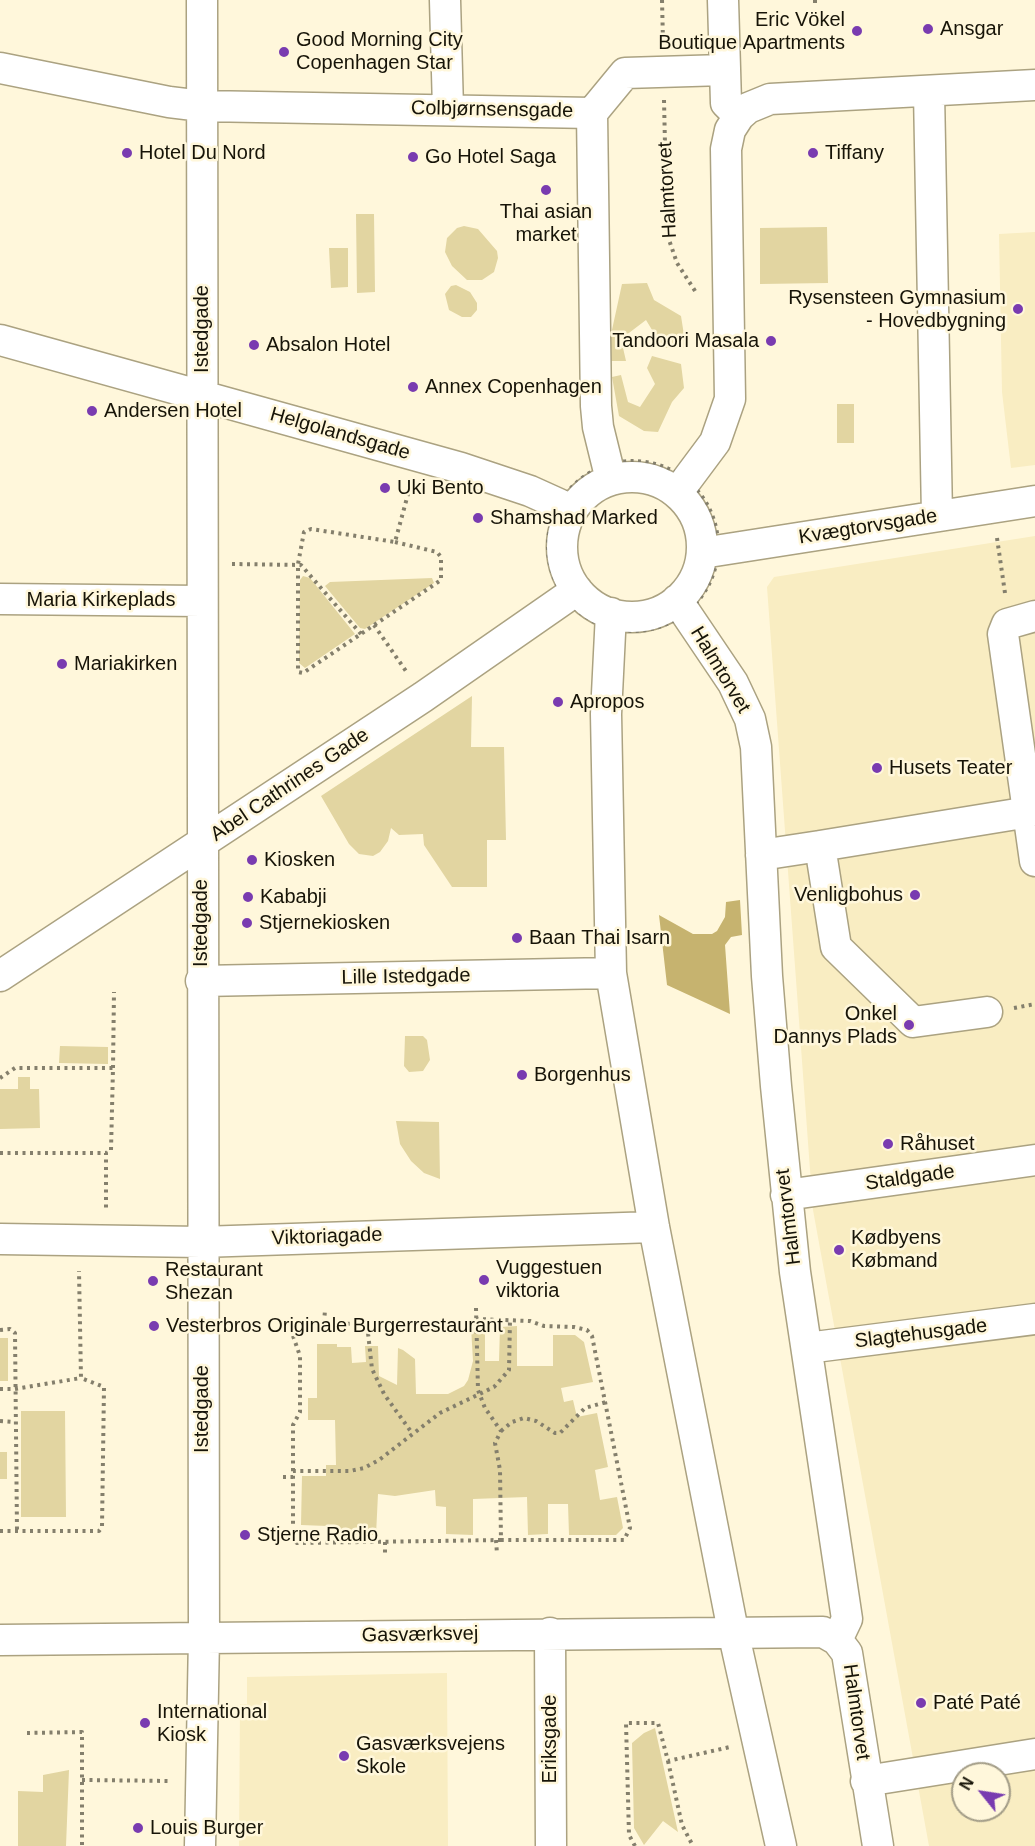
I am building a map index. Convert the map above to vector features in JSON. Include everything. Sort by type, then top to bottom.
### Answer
[{"type":"street","name":"Istedgade","points":[[200,1846],[204,1637],[201,1242],[202,0]]},
{"type":"street","points":[[445,0],[448,109]]},
{"type":"street","points":[[723,0],[726,103],[739,116]]},
{"type":"street","name":"Colbjørnsensgade","points":[[0,68],[169,102],[202,106],[592,113],[625,73],[724,70]]},
{"type":"street","points":[[609,472],[672,481],[715,442],[730,399],[726,149],[730,130],[739,116],[748,108],[771,99],[1035,86]]},
{"type":"street","points":[[929,92],[937,516]]},
{"type":"street","points":[[592,113],[596,406],[598,427],[609,472]]},
{"type":"street","name":"Helgolandsgade","points":[[0,340],[419,456],[498,480],[566,507]]},
{"type":"street","points":[[609,472],[589,491],[566,507],[562,550],[571,594],[592,604],[611,621]]},
{"type":"street","points":[[611,621],[681,607],[700,567],[702,541],[696,517],[672,481]]},
{"type":"street","name":"Kvægtorvsgade","points":[[702,553],[1035,501]]},
{"type":"street","name":"Abel Cathrines Gade","points":[[0,976],[423,697],[571,594]]},
{"type":"street","name":"Maria Kirkeplads","points":[[0,599],[201,601]]},
{"type":"street","name":"Halmtorvet","points":[[681,607],[733,683],[750,719],[756,747],[768,987],[786,1195],[847,1619],[837,1640],[847,1653],[878,1846]]},
{"type":"street","points":[[1025,617],[1007,624],[1003,634],[1035,861]]},
{"type":"street","points":[[611,621],[606,714],[612,973],[654,1227],[733,1631],[780,1846]]},
{"type":"street","points":[[761,855],[1029,812]]},
{"type":"street","points":[[820,846],[836,948],[913,1022],[987,1012]]},
{"type":"street","name":"Lille Istedgade","points":[[201,981],[612,973]]},
{"type":"street","name":"Staldgade","points":[[786,1195],[1035,1160]]},
{"type":"street","name":"Viktoriagade","points":[[0,1239],[201,1242],[654,1227]]},
{"type":"street","name":"Slagtehusgade","points":[[807,1348],[1035,1319]]},
{"type":"street","name":"Gasværksvej","points":[[0,1640],[550,1633],[645,1634],[733,1631],[823,1632],[837,1640]]},
{"type":"street","name":"Eriksgade","points":[[550,1633],[551,1846]]},
{"type":"street","points":[[866,1781],[1035,1754]]},
{"type":"path","name":"Halmtorvet","points":[[662,0],[668,234],[677,263],[698,297]]},
{"type":"path","points":[[395,542],[419,456]]},
{"type":"path","points":[[672,462],[672,481],[635,460],[609,472],[581,480],[566,507],[550,527],[548,547],[550,567],[593,621],[611,621],[645,631],[659,627],[681,607]]},
{"type":"path","points":[[992,508],[1008,612],[1025,617]]},
{"type":"path","points":[[307,529],[395,542],[437,552],[441,556],[441,580],[303,673],[298,672],[298,564],[302,535],[307,529]]},
{"type":"path","points":[[202,565],[298,564],[304,567],[361,634]]},
{"type":"path","points":[[374,625],[423,697]]},
{"type":"path","points":[[0,1153],[106,1153],[111,1150],[114,992]]},
{"type":"path","points":[[0,1078],[15,1068],[113,1068]]},
{"type":"path","points":[[106,1153],[106,1240]]},
{"type":"path","points":[[79,1267],[81,1378]]},
{"type":"path","points":[[476,1308],[476,1381],[479,1395],[501,1431]]},
{"type":"path","points":[[324,1323],[325,1310]]},
{"type":"path","points":[[412,1433],[384,1394],[372,1369],[368,1324],[298,1323],[293,1328],[300,1356],[300,1412],[293,1425],[294,1542],[618,1540],[627,1537],[630,1528],[594,1340],[587,1330],[574,1327],[544,1326],[530,1321],[476,1319]]},
{"type":"path","points":[[293,1471],[350,1471],[364,1468],[379,1460],[412,1433],[455,1405],[479,1395],[501,1381],[509,1370],[510,1320]]},
{"type":"path","points":[[0,1330],[10,1329],[15,1333],[17,1531]]},
{"type":"path","points":[[0,1389],[15,1389],[81,1378],[104,1387],[102,1527],[99,1531],[0,1531]]},
{"type":"path","points":[[497,1554],[500,1470],[495,1443],[501,1431],[512,1422],[524,1418],[536,1421],[555,1433],[560,1433],[585,1408],[606,1402]]},
{"type":"path","points":[[0,1421],[15,1422]]},
{"type":"path","points":[[283,1478],[293,1477]]},
{"type":"path","points":[[385,1542],[385,1557]]},
{"type":"path","points":[[635,1846],[629,1835],[626,1723],[658,1723],[682,1825],[693,1846]]},
{"type":"path","points":[[27,1733],[82,1732],[82,1846]]},
{"type":"path","points":[[668,1761],[757,1740]]},
{"type":"path","points":[[82,1780],[201,1781]]},
{"type":"shaded area","points":[[356,214],[374,214],[375,292],[357,293]]},
{"type":"shaded area","points":[[464,226],[478,229],[497,251],[498,258],[494,272],[482,280],[467,280],[452,266],[445,252],[447,238],[457,228]]},
{"type":"shaded area","points":[[827,227],[828,283],[760,284],[760,228]]},
{"type":"shaded area","name":"Rysensteen Gymnasium - Hovedbygning","points":[[1035,232],[1035,465],[1011,468],[1002,392],[999,234]]},
{"type":"shaded area","points":[[329,248],[348,248],[348,287],[331,288]]},
{"type":"shaded area","points":[[647,283],[654,300],[681,316],[686,348],[663,348],[646,320],[621,339],[626,361],[611,361],[610,339],[622,284]]},
{"type":"shaded area","points":[[456,285],[470,292],[477,303],[477,310],[471,317],[462,317],[449,310],[445,294],[451,286]]},
{"type":"shaded area","points":[[652,356],[681,364],[684,388],[672,402],[658,432],[644,431],[619,416],[612,377],[621,375],[628,402],[640,407],[655,384],[647,368]]},
{"type":"shaded area","points":[[837,404],[854,404],[854,443],[837,443]]},
{"type":"shaded area","points":[[1035,536],[1035,1846],[929,1846],[813,1210],[767,587],[774,577]]},
{"type":"shaded area","points":[[303,576],[310,578],[355,634],[305,668],[299,663],[300,580]]},
{"type":"shaded area","points":[[432,578],[434,583],[365,629],[360,628],[325,586],[330,582]]},
{"type":"shaded area","points":[[472,696],[471,747],[504,747],[506,840],[487,840],[487,887],[452,887],[424,845],[423,834],[399,835],[391,828],[388,841],[380,852],[373,856],[359,854],[349,844],[321,796]]},
{"type":"shaded area","points":[[740,900],[742,935],[731,937],[725,945],[730,1014],[667,985],[659,915],[693,934],[712,934],[717,931],[725,917],[726,902]]},
{"type":"shaded area","points":[[405,1036],[423,1036],[427,1040],[430,1060],[423,1071],[409,1072],[404,1066]]},
{"type":"shaded area","points":[[60,1046],[108,1047],[108,1064],[59,1063]]},
{"type":"shaded area","points":[[18,1077],[30,1077],[30,1089],[39,1089],[40,1128],[0,1129],[0,1089],[18,1089]]},
{"type":"shaded area","points":[[396,1121],[439,1122],[440,1179],[424,1173],[411,1161],[400,1144]]},
{"type":"shaded area","points":[[517,1326],[517,1366],[553,1366],[553,1335],[575,1335],[584,1342],[593,1382],[561,1388],[564,1402],[573,1400],[577,1417],[597,1413],[608,1467],[595,1470],[600,1500],[617,1497],[623,1528],[616,1535],[569,1535],[568,1504],[548,1504],[548,1534],[528,1535],[527,1497],[473,1499],[473,1535],[446,1534],[446,1507],[436,1506],[435,1490],[395,1496],[378,1494],[376,1535],[328,1535],[327,1526],[301,1525],[302,1476],[326,1476],[326,1465],[336,1465],[335,1420],[308,1420],[308,1398],[317,1398],[317,1344],[351,1347],[352,1363],[366,1362],[365,1346],[378,1346],[379,1376],[397,1385],[398,1348],[415,1359],[416,1394],[448,1394],[464,1386],[468,1380],[473,1361],[471,1327],[485,1327],[485,1361],[499,1361],[500,1327]]},
{"type":"shaded area","points":[[0,1338],[8,1338],[8,1381],[0,1381]]},
{"type":"shaded area","points":[[21,1411],[65,1411],[66,1517],[21,1517]]},
{"type":"shaded area","points":[[0,1452],[7,1452],[7,1479],[0,1479]]},
{"type":"shaded area","name":"Gasværksvejens Skole","points":[[447,1673],[448,1846],[239,1846],[240,1704],[247,1704],[247,1677]]},
{"type":"shaded area","points":[[655,1728],[678,1832],[663,1821],[644,1845],[634,1828],[632,1743],[644,1733]]},
{"type":"shaded area","points":[[69,1770],[66,1846],[18,1846],[18,1791],[43,1792],[43,1775]]},
{"type":"place","name":"Ansgar","points":[[928,29]]},
{"type":"place","name":"Eric Vökel Boutique Apartments","points":[[857,31]]},
{"type":"place","name":"Good Morning City Copenhagen Star","points":[[284,52]]},
{"type":"place","name":"Hotel Du Nord","points":[[127,153]]},
{"type":"place","name":"Tiffany","points":[[813,153]]},
{"type":"place","name":"Go Hotel Saga","points":[[413,157]]},
{"type":"place","name":"Thai asian market","points":[[546,190]]},
{"type":"place","name":"Rysensteen Gymnasium - Hovedbygning","points":[[1018,309]]},
{"type":"place","name":"Tandoori Masala","points":[[771,341]]},
{"type":"place","name":"Absalon Hotel","points":[[254,345]]},
{"type":"place","name":"Annex Copenhagen","points":[[413,387]]},
{"type":"place","name":"Andersen Hotel","points":[[92,411]]},
{"type":"place","name":"Uki Bento","points":[[385,488]]},
{"type":"place","name":"Shamshad Marked","points":[[478,518]]},
{"type":"place","name":"Mariakirken","points":[[62,664]]},
{"type":"place","name":"Apropos","points":[[558,702]]},
{"type":"place","name":"Husets Teater","points":[[877,768]]},
{"type":"place","name":"Kiosken","points":[[252,860]]},
{"type":"place","name":"Venligbohus","points":[[915,895]]},
{"type":"place","name":"Kababji","points":[[248,897]]},
{"type":"place","name":"Stjernekiosken","points":[[247,923]]},
{"type":"place","name":"Baan Thai Isarn","points":[[517,938]]},
{"type":"place","name":"Onkel Dannys Plads","points":[[909,1025]]},
{"type":"place","name":"Borgenhus","points":[[522,1075]]},
{"type":"place","name":"Råhuset","points":[[888,1144]]},
{"type":"place","name":"Kødbyens Købmand","points":[[839,1250]]},
{"type":"place","name":"Vuggestuen viktoria","points":[[484,1280]]},
{"type":"place","name":"Restaurant Shezan","points":[[153,1281]]},
{"type":"place","name":"Vesterbros Originale Burgerrestaurant","points":[[154,1326]]},
{"type":"place","name":"Stjerne Radio","points":[[245,1535]]},
{"type":"place","name":"Paté Paté","points":[[921,1703]]},
{"type":"place","name":"International Kiosk","points":[[145,1723]]},
{"type":"place","name":"Gasværksvejens Skole","points":[[344,1756]]},
{"type":"place","name":"Louis Burger","points":[[138,1828]]}]
